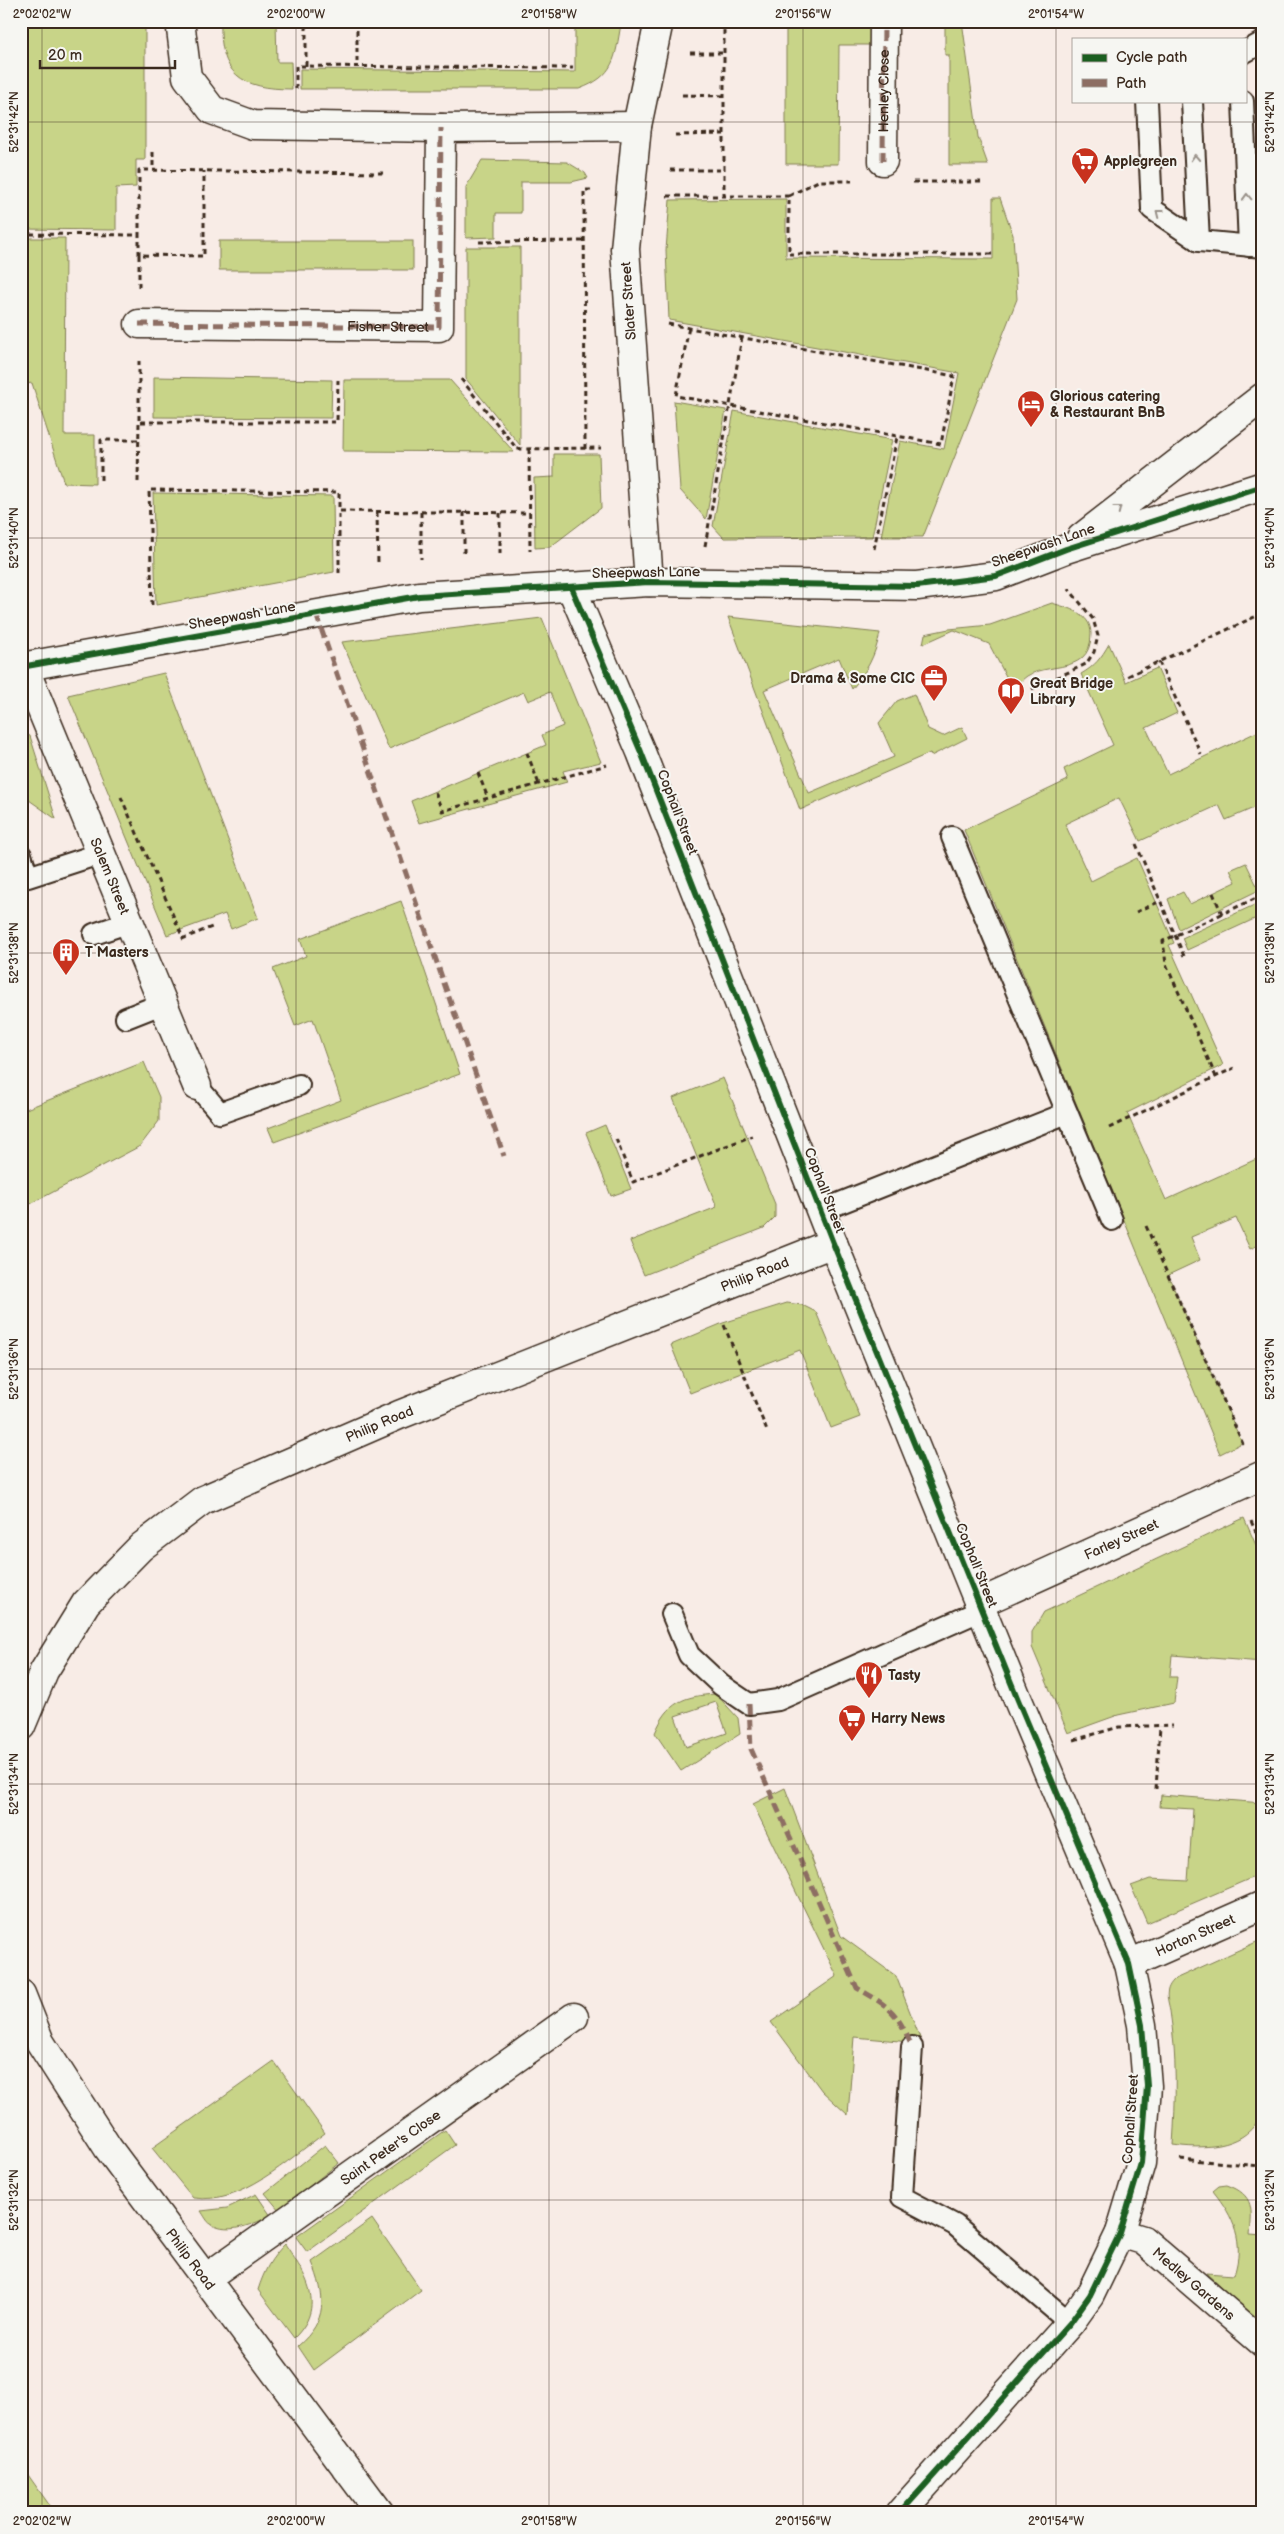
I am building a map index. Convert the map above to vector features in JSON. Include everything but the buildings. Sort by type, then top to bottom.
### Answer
[{"type":"street","points":[[180,21],[187,77],[212,110],[253,125],[441,128],[637,126]]},
{"type":"street","name":"Slater Street","points":[[649,582],[625,249],[637,126],[659,21]]},
{"type":"street","name":"Henley Close","points":[[883,161],[884,21]]},
{"type":"street","name":"Fisher Street","points":[[139,324],[439,327],[441,128]]},
{"type":"street","name":"Sheepwash Lane","points":[[1066,549],[1263,397]]},
{"type":"street","name":"Sheepwash Lane","points":[[23,667],[418,596],[649,582],[917,586],[996,576],[1066,549],[1263,486]]},
{"type":"street","name":"Cophall Street","points":[[571,587],[641,752],[833,1244],[1129,1964],[1142,2025],[1148,2086],[1141,2163],[1120,2233],[1090,2295],[1070,2323],[900,2513]]},
{"type":"street","name":"Salem Street","points":[[23,667],[102,853],[197,1086]]},
{"type":"street","name":"Philip Road","points":[[21,1726],[44,1671],[86,1603],[141,1547],[203,1500],[399,1416],[833,1244]]},
{"type":"street","name":"Farley Street","points":[[981,1607],[1263,1474]]},
{"type":"street","name":"Horton Street","points":[[1129,1964],[1263,1905]]},
{"type":"street","name":"Philip Road","points":[[21,1994],[40,2042],[108,2148],[380,2513]]},
{"type":"street","name":"Saint Peter's Close","points":[[206,2278],[574,2017]]},
{"type":"street","name":"Medley Gardens","points":[[1120,2233],[1143,2240],[1263,2343]]},
{"type":"lane","points":[[1246,41],[1263,41]]},
{"type":"lane","points":[[1246,51],[1263,41]]},
{"type":"lane","points":[[1192,102],[1198,241]]},
{"type":"lane","points":[[1151,104],[1152,209],[1198,241],[1256,246],[1242,102]]},
{"type":"lane","points":[[952,837],[1112,1220]]},
{"type":"lane","points":[[21,855],[28,877],[102,853]]},
{"type":"lane","points":[[94,934],[130,922]]},
{"type":"lane","points":[[126,1018],[164,1003]]},
{"type":"lane","points":[[197,1086],[220,1113],[299,1085]]},
{"type":"lane","points":[[820,1210],[1067,1113]]},
{"type":"lane","points":[[672,1614],[690,1655],[721,1686],[749,1704],[778,1700],[981,1607]]},
{"type":"lane","points":[[912,2047],[902,2197],[955,2225],[1070,2323]]},
{"type":"path","points":[[306,21],[306,66]]},
{"type":"path","points":[[357,21],[357,66]]},
{"type":"path","points":[[724,21],[724,196]]},
{"type":"path","points":[[682,54],[724,53]]},
{"type":"path","points":[[296,97],[296,66],[573,68]]},
{"type":"path","points":[[677,96],[724,96]]},
{"type":"path","points":[[672,135],[724,134]]},
{"type":"path","points":[[153,152],[153,170]]},
{"type":"path","points":[[139,255],[139,170],[383,172]]},
{"type":"path","points":[[667,170],[724,170]]},
{"type":"path","points":[[204,171],[204,240]]},
{"type":"path","points":[[586,449],[584,190],[603,190]]},
{"type":"path","points":[[664,196],[789,196],[789,254],[992,254]]},
{"type":"path","points":[[21,234],[139,235]]},
{"type":"path","points":[[476,242],[584,240]]},
{"type":"path","points":[[663,323],[689,327],[954,376],[941,444],[676,396],[689,327]]},
{"type":"path","points":[[704,548],[742,337]]},
{"type":"path","points":[[460,379],[517,449],[606,448]]},
{"type":"path","points":[[138,482],[139,422]]},
{"type":"path","points":[[874,549],[897,436]]},
{"type":"path","points":[[101,480],[101,440],[139,440]]},
{"type":"path","points":[[529,449],[530,557]]},
{"type":"path","points":[[152,612],[149,490],[339,492],[339,581]]},
{"type":"path","points":[[339,511],[529,513]]},
{"type":"path","points":[[378,512],[378,565]]},
{"type":"path","points":[[421,512],[421,567]]},
{"type":"path","points":[[464,512],[464,562]]},
{"type":"path","points":[[500,513],[500,558]]},
{"type":"path","points":[[1032,689],[1086,664],[1094,652],[1098,636],[1093,619],[1067,586]]},
{"type":"path","points":[[1128,676],[1263,613]]},
{"type":"path","points":[[1159,662],[1201,754]]},
{"type":"path","points":[[527,753],[539,784]]},
{"type":"path","points":[[435,792],[442,811],[610,764]]},
{"type":"path","points":[[478,773],[488,798]]},
{"type":"path","points":[[120,794],[183,938]]},
{"type":"path","points":[[1136,844],[1184,956]]},
{"type":"path","points":[[1213,893],[1222,914]]},
{"type":"path","points":[[1216,1077],[1166,964],[1163,941],[1263,895]]},
{"type":"path","points":[[1136,912],[1161,901]]},
{"type":"path","points":[[1103,1130],[1234,1068]]},
{"type":"path","points":[[616,1139],[633,1182],[754,1136]]},
{"type":"path","points":[[1143,1221],[1246,1451]]},
{"type":"path","points":[[723,1323],[767,1431]]},
{"type":"path","points":[[1250,1517],[1263,1548]]},
{"type":"path","points":[[1073,1740],[1119,1727],[1172,1725]]},
{"type":"path","points":[[1156,1789],[1160,1726]]},
{"type":"path","points":[[1173,2158],[1262,2166]]},
{"type":"green space","points":[[21,21],[145,21],[145,160],[136,160],[136,187],[116,188],[116,230],[21,229]]},
{"type":"green space","points":[[221,21],[276,21],[277,62],[291,62],[292,89],[259,86],[237,75],[229,66],[224,54],[221,39]]},
{"type":"green space","points":[[575,21],[619,21],[621,24],[615,56],[607,72],[591,84],[579,89],[300,89],[300,69],[575,72]]},
{"type":"green space","points":[[786,21],[865,21],[875,33],[876,45],[839,45],[838,164],[786,164]]},
{"type":"green space","points":[[945,21],[962,21],[978,137],[988,165],[949,165],[949,55],[945,55]]},
{"type":"green space","points":[[482,160],[567,162],[585,173],[588,178],[571,182],[521,182],[521,213],[496,213],[496,237],[466,238],[466,187]]},
{"type":"green space","points":[[993,198],[1000,198],[1013,235],[1017,299],[923,537],[881,537],[900,441],[944,449],[959,373],[669,320],[666,250],[670,200],[786,199],[786,258],[993,259]]},
{"type":"green space","points":[[21,238],[65,238],[64,435],[95,435],[95,484],[64,483],[32,383],[21,385]]},
{"type":"green space","points":[[219,241],[413,241],[413,270],[219,270]]},
{"type":"green space","points":[[466,247],[520,247],[520,445],[466,379]]},
{"type":"green space","points":[[154,377],[332,380],[331,418],[154,417]]},
{"type":"green space","points":[[344,380],[450,380],[514,452],[343,451]]},
{"type":"green space","points":[[674,401],[726,410],[706,519],[680,490]]},
{"type":"green space","points":[[734,411],[892,440],[872,537],[724,538],[713,526]]},
{"type":"green space","points":[[554,454],[599,454],[601,508],[550,547],[535,548],[534,478],[554,477]]},
{"type":"green space","points":[[153,493],[333,496],[334,572],[156,605]]},
{"type":"green space","points":[[1052,603],[1083,616],[1090,627],[1089,649],[1082,658],[1073,663],[1037,671],[1027,676],[1019,684],[1008,680],[989,644],[954,630],[923,644],[925,634],[949,629],[990,625]]},
{"type":"green space","points":[[728,617],[880,633],[870,663],[852,689],[839,658],[764,690],[809,793],[894,757],[879,723],[897,701],[914,694],[928,729],[943,736],[962,727],[967,738],[931,756],[930,753],[800,810]]},
{"type":"green space","points":[[542,618],[601,762],[563,771],[567,782],[419,823],[411,801],[546,745],[542,735],[563,726],[550,692],[528,701],[524,692],[389,749],[342,642]]},
{"type":"green space","points":[[1109,644],[1126,682],[1157,668],[1177,713],[1146,728],[1168,774],[1259,731],[1263,739],[1263,804],[1226,820],[1219,805],[1140,841],[1119,798],[1065,824],[1091,881],[1137,858],[1174,943],[1169,945],[1223,1065],[1127,1113],[1166,1200],[1263,1156],[1263,1243],[1250,1249],[1236,1218],[1191,1237],[1200,1260],[1168,1275],[1242,1443],[1220,1454],[964,830],[1068,780],[1064,769],[1113,745],[1081,674],[1097,661]]},
{"type":"green space","points":[[164,673],[258,918],[231,929],[225,914],[167,935],[68,695]]},
{"type":"green space","points":[[21,732],[30,736],[56,819],[29,800],[21,783]]},
{"type":"green space","points":[[1246,863],[1259,890],[1179,929],[1168,899],[1183,892],[1190,904],[1236,882],[1230,870]]},
{"type":"green space","points":[[401,901],[460,1074],[274,1142],[268,1128],[341,1100],[313,1019],[295,1026],[273,969],[306,956],[300,939]]},
{"type":"green space","points":[[1263,901],[1263,915],[1187,950],[1182,938]]},
{"type":"green space","points":[[144,1062],[159,1097],[159,1121],[140,1146],[21,1209],[21,1111]]},
{"type":"green space","points":[[723,1078],[775,1204],[775,1217],[764,1228],[644,1275],[630,1241],[717,1207],[673,1098]]},
{"type":"green space","points":[[605,1125],[631,1189],[611,1196],[586,1133]]},
{"type":"green space","points":[[787,1303],[802,1305],[816,1312],[860,1417],[831,1428],[800,1350],[690,1393],[671,1345],[723,1323]]},
{"type":"green space","points":[[1244,1518],[1263,1561],[1263,1662],[1172,1655],[1170,1677],[1177,1677],[1174,1703],[1118,1715],[1068,1733],[1032,1647],[1032,1632],[1044,1612]]},
{"type":"green space","points":[[716,1694],[738,1718],[740,1734],[681,1771],[655,1733],[665,1714],[671,1708],[686,1699]],"holes":[[[716,1702],[727,1733],[686,1747],[675,1716]]]},
{"type":"green space","points":[[785,1788],[841,1936],[896,1976],[922,2043],[854,2037],[848,2115],[822,2091],[771,2022],[837,1976],[753,1804]]},
{"type":"green space","points":[[1161,1795],[1263,1803],[1263,1873],[1147,1923],[1131,1886],[1150,1879],[1188,1881],[1193,1809],[1160,1807]]},
{"type":"green space","points":[[1263,1939],[1263,2095],[1261,2097],[1258,2120],[1251,2130],[1231,2142],[1196,2147],[1173,2145],[1175,2078],[1174,2045],[1167,1998],[1169,1986],[1175,1979]]},
{"type":"green space","points":[[274,2061],[325,2133],[279,2167],[246,2188],[229,2195],[193,2198],[152,2148]]},
{"type":"green space","points":[[445,2130],[455,2145],[307,2252],[296,2237]]},
{"type":"green space","points":[[325,2145],[339,2163],[279,2210],[265,2193]]},
{"type":"green space","points":[[1227,2185],[1243,2194],[1250,2204],[1250,2235],[1263,2236],[1263,2326],[1206,2273],[1234,2275],[1237,2263],[1238,2241],[1236,2230],[1227,2210],[1213,2191],[1219,2186]]},
{"type":"green space","points":[[256,2194],[271,2216],[249,2225],[233,2229],[218,2227],[210,2223],[201,2211],[227,2208]]},
{"type":"green space","points":[[372,2219],[421,2290],[314,2370],[298,2346],[315,2327],[322,2307],[320,2286],[312,2262]]},
{"type":"green space","points":[[285,2244],[300,2267],[310,2291],[309,2314],[304,2326],[294,2338],[258,2290],[268,2265]]},
{"type":"green space","points":[[21,2465],[55,2513],[21,2513]]},
{"type":"marked path","points":[[883,161],[884,21]]},
{"type":"marked path","points":[[139,324],[439,327],[441,128]]},
{"type":"marked path","points":[[316,614],[504,1156]]},
{"type":"marked path","points":[[749,1704],[751,1749],[857,1988],[891,2011],[902,2025],[912,2047]]},
{"type":"cycle path","points":[[21,667],[419,596],[649,582],[917,586],[996,576],[1066,549],[1263,486]]},
{"type":"cycle path","points":[[571,587],[641,752],[833,1243],[1018,1700],[1129,1964],[1142,2025],[1147,2086],[1141,2163],[1120,2233],[1090,2295],[1070,2323],[900,2513]]},
{"type":"place","name":"Applegreen","points":[[1085,185]]},
{"type":"place","name":"Glorious catering & Restaurant BnB","points":[[1031,428]]},
{"type":"place","name":"Drama & Some CIC","points":[[934,702]]},
{"type":"place","name":"Great Bridge Library","points":[[1011,715]]},
{"type":"place","name":"T Masters","points":[[66,976]]},
{"type":"place","name":"Tasty","points":[[869,1699]]},
{"type":"place","name":"Harry News","points":[[852,1742]]}]
